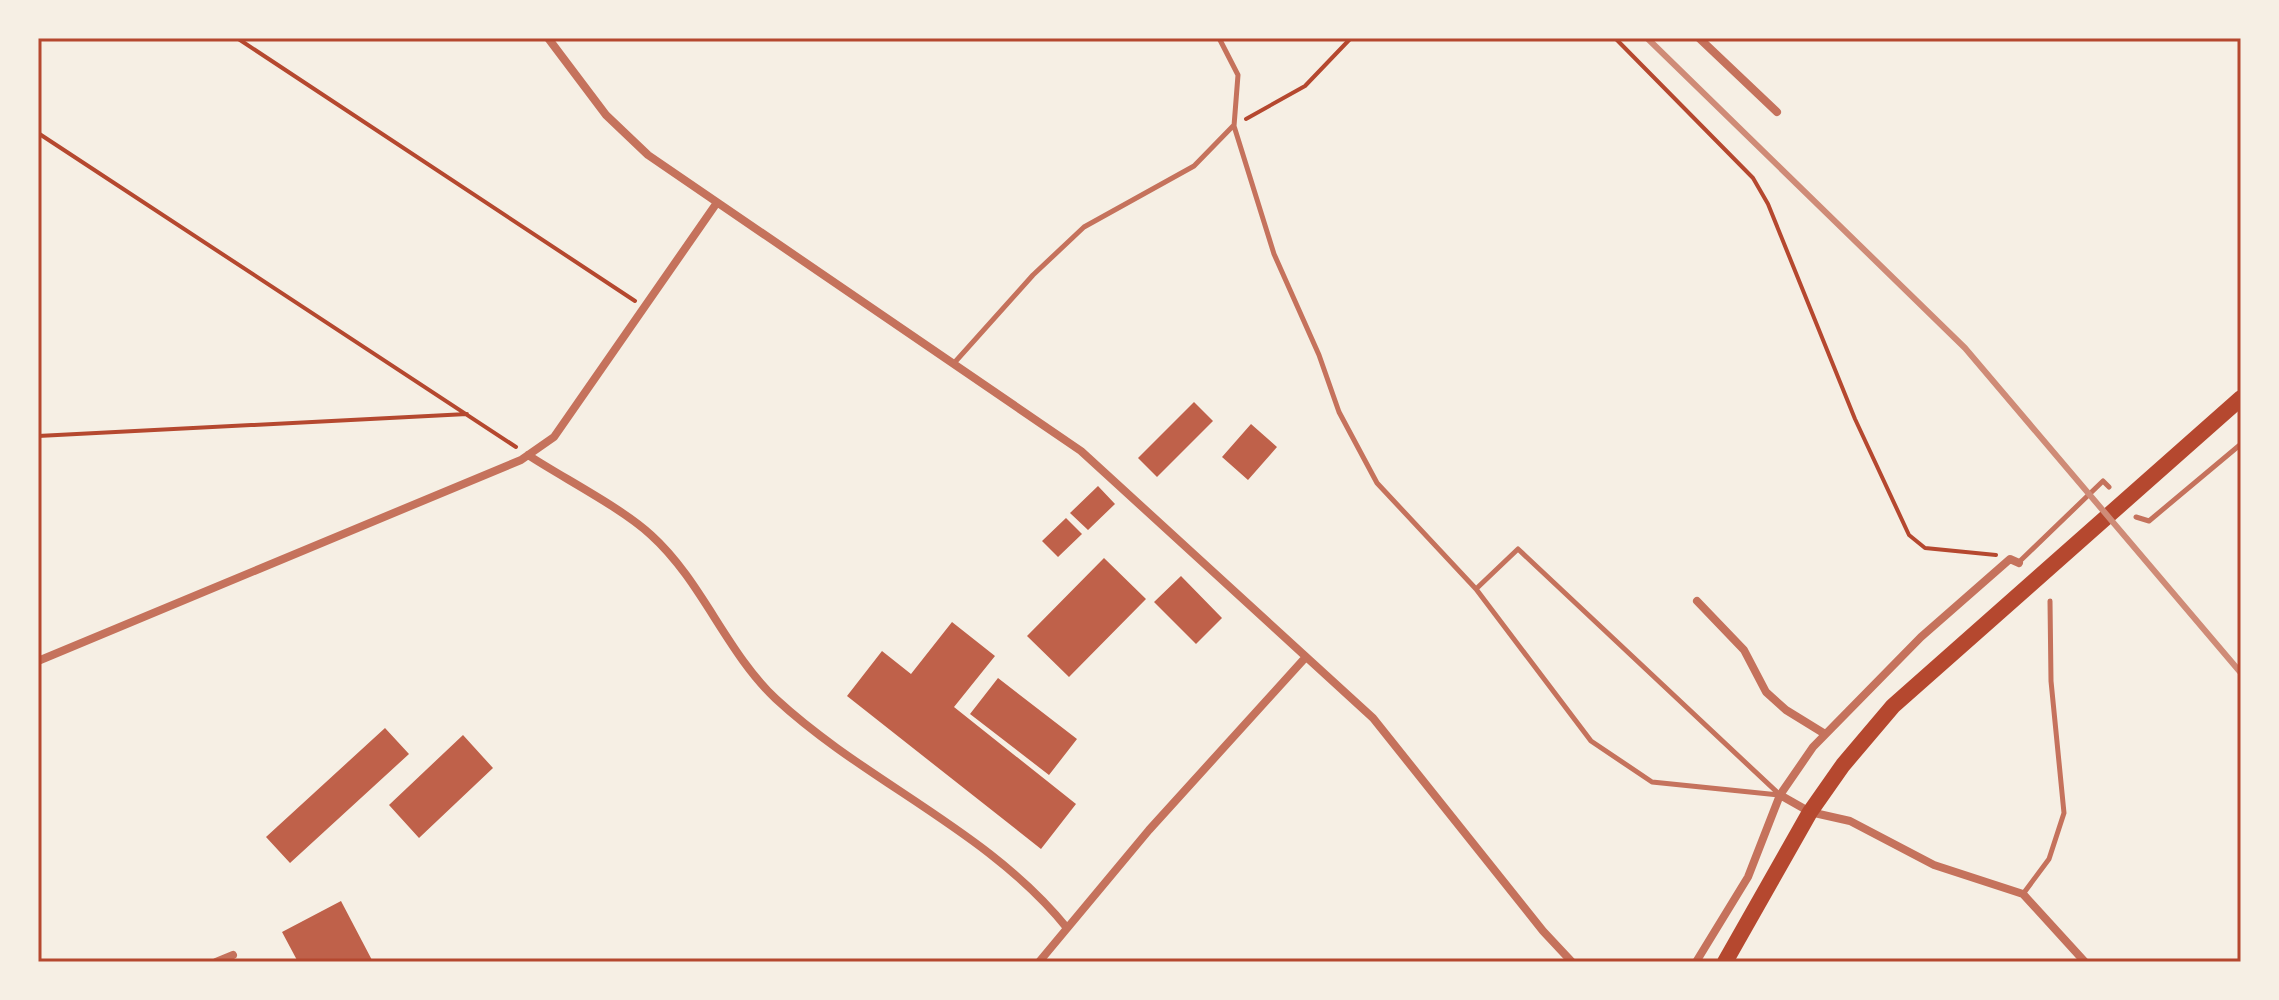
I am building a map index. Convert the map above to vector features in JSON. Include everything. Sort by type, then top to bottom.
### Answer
[{"type":"highway","points":[[1725,962],[1810,812],[1843,765],[1893,706],[2241,398]]},
{"type":"street","points":[[548,38],[606,115],[648,155],[1081,451],[1373,718],[1543,931],[1572,962]]},
{"type":"street","points":[[1699,38],[1777,112]]},
{"type":"street","points":[[38,661],[528,455],[554,437],[716,204]]},
{"type":"street","points":[[528,455],[650,534],[680,568],[735,649],[774,697],[814,731],[986,851],[1044,899],[1067,928]]},
{"type":"street","points":[[1696,962],[1748,877],[1780,795],[1825,734],[1921,637],[2014,561]]},
{"type":"street","points":[[1697,601],[1744,650],[1766,692],[1786,710],[1825,734]]},
{"type":"street","points":[[1039,962],[1149,830],[1305,658]]},
{"type":"street","points":[[1780,795],[1810,812],[1850,821],[1934,865],[2023,894],[2085,962]]},
{"type":"street","points":[[216,962],[233,955]]},
{"type":"lane","points":[[1219,38],[1238,75],[1234,126],[1274,254],[1319,355],[1339,412],[1377,483],[1476,589],[1591,741],[1652,782],[1780,795]]},
{"type":"lane","points":[[955,362],[1033,275],[1084,227],[1194,166],[1234,126]]},
{"type":"lane","points":[[2136,517],[2149,521],[2241,444]]},
{"type":"lane","points":[[2014,561],[2103,481],[2109,487]]},
{"type":"lane","points":[[1476,589],[1518,549],[1780,795]]},
{"type":"lane","points":[[2023,894],[2049,859],[2064,813],[2051,681],[2050,601]]},
{"type":"path","points":[[237,38],[644,307]]},
{"type":"path","points":[[1234,126],[1305,86],[1351,38]]},
{"type":"path","points":[[1615,38],[1753,178],[1768,204],[1855,419],[1909,535],[1925,548],[2014,561]]},
{"type":"path","points":[[38,133],[528,455]]},
{"type":"path","points":[[38,436],[469,414]]},
{"type":"building","points":[[1194,402],[1213,421],[1157,477],[1138,458]]},
{"type":"building","points":[[1251,424],[1277,447],[1248,480],[1222,457]]},
{"type":"building","points":[[1098,486],[1115,504],[1088,530],[1070,513]]},
{"type":"building","points":[[1066,518],[1082,534],[1058,557],[1042,541]]},
{"type":"building","points":[[1104,558],[1146,599],[1069,677],[1027,636]]},
{"type":"building","points":[[1181,576],[1222,618],[1196,644],[1154,602]]},
{"type":"building","points":[[952,622],[995,656],[954,707],[1076,804],[1041,849],[847,696],[882,651],[911,674]]},
{"type":"building","points":[[998,678],[1077,739],[1049,775],[970,714]]},
{"type":"building","points":[[385,728],[409,754],[290,863],[266,837]]},
{"type":"building","points":[[463,735],[493,768],[419,838],[389,805]]},
{"type":"building","points":[[341,901],[373,962],[298,962],[282,932]]},
{"type":"railway","points":[[1647,38],[1965,348],[2241,673]]}]
